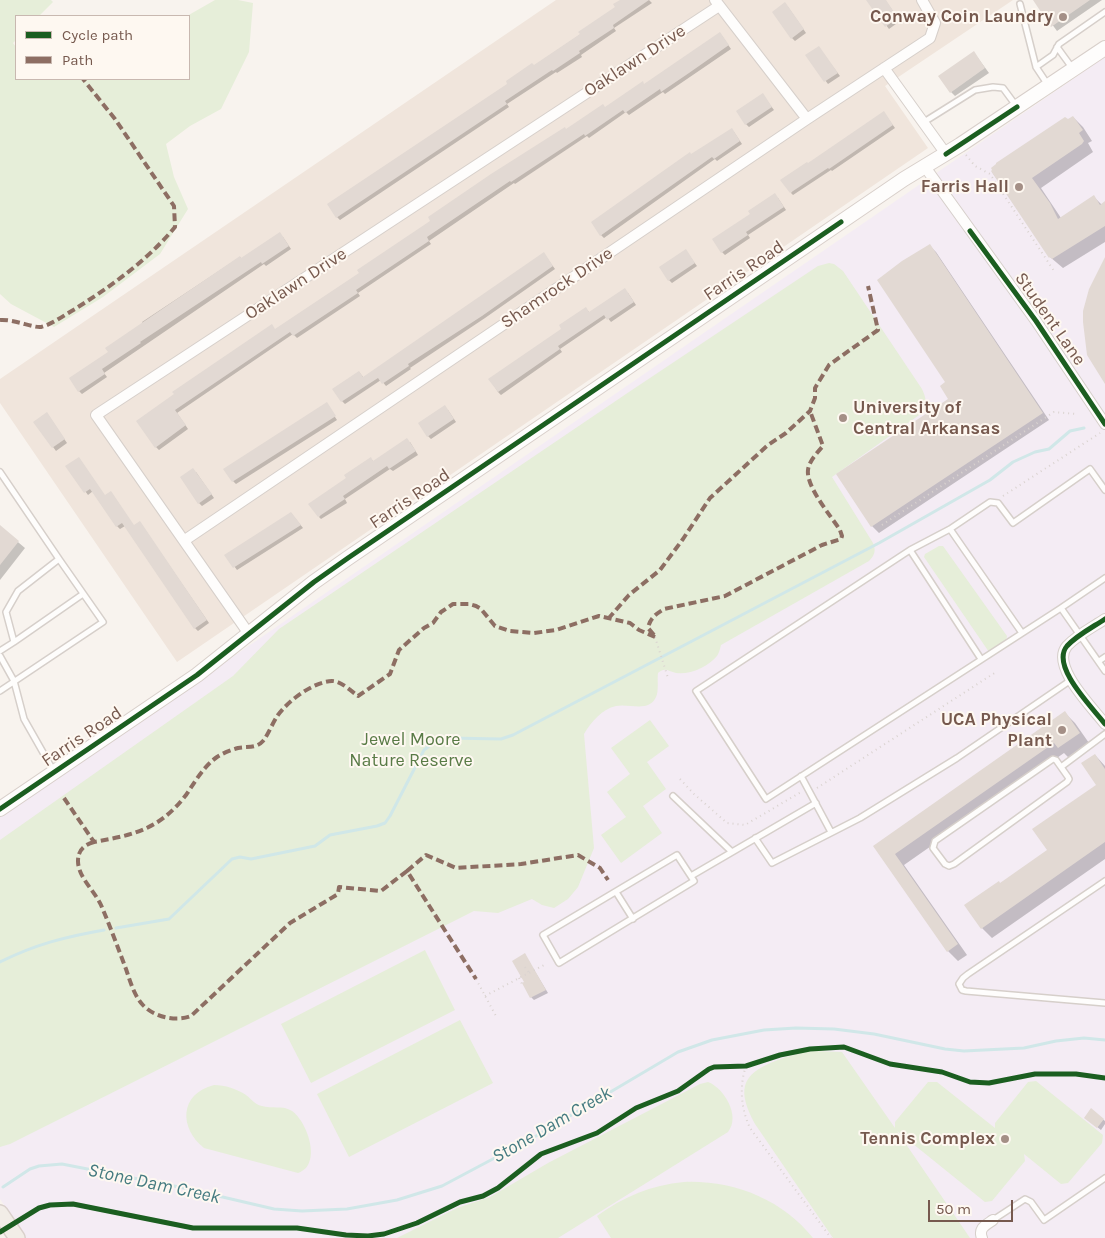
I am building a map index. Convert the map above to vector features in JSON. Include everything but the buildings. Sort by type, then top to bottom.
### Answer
[{"type":"main road","points":[[0,1213],[17,1238]]},
{"type":"street","name":"Shamrock Drive","points":[[185,540],[807,119],[930,38],[935,23],[922,0]]},
{"type":"street","points":[[717,3],[807,119]]},
{"type":"street","name":"Oaklawn Drive","points":[[249,634],[96,415],[717,3]]},
{"type":"street","name":"Farris Road","points":[[0,808],[197,675],[314,582],[348,558],[904,179],[946,154],[1105,48]]},
{"type":"street","points":[[884,68],[946,154]]},
{"type":"street","name":"Student Lane","points":[[925,167],[1036,321],[1103,428]]},
{"type":"street","points":[[1105,619],[1067,647],[1063,656],[1064,666],[1072,680],[1105,724]]},
{"type":"street","points":[[982,1238],[982,1228],[994,1220]]},
{"type":"lane","points":[[1020,4],[1036,67],[1049,86]]},
{"type":"lane","points":[[1036,67],[1053,56],[1058,44],[1105,12]]},
{"type":"lane","points":[[1057,47],[1073,70]]},
{"type":"lane","points":[[924,122],[975,90],[993,86],[1003,88],[1017,107]]},
{"type":"lane","points":[[1105,490],[1090,469],[1013,523],[998,502],[993,501],[950,529],[910,550],[696,690],[766,799],[1105,578]]},
{"type":"lane","points":[[0,472],[103,622],[0,691]]},
{"type":"lane","points":[[950,529],[1022,633]]},
{"type":"lane","points":[[910,550],[981,659]]},
{"type":"lane","points":[[14,642],[6,612],[18,591],[59,559]]},
{"type":"lane","points":[[0,651],[83,594]]},
{"type":"lane","points":[[1061,608],[1105,671]]},
{"type":"lane","points":[[0,656],[14,681],[24,720],[55,772]]},
{"type":"lane","points":[[1098,661],[1105,657]]},
{"type":"lane","points":[[755,838],[772,863],[860,818],[958,758],[1072,680]]},
{"type":"lane","points":[[1061,767],[1105,734]]},
{"type":"lane","points":[[1052,759],[1056,760],[1061,767],[1069,778],[1068,782],[954,864],[949,866],[945,864],[933,848],[937,839],[1052,759]]},
{"type":"lane","points":[[801,776],[831,832]]},
{"type":"lane","points":[[673,796],[732,852]]},
{"type":"lane","points":[[690,876],[816,803]]},
{"type":"lane","points":[[677,854],[690,876],[694,881],[559,963],[543,935],[677,854]]},
{"type":"lane","points":[[1105,881],[968,974],[959,984],[962,990],[966,991],[1105,1003]]},
{"type":"lane","points":[[616,892],[633,919]]},
{"type":"lane","points":[[994,1220],[1025,1199],[1031,1202],[1044,1220],[1105,1178]]},
{"type":"path","points":[[965,153],[976,166],[990,174],[1054,271]]},
{"type":"path","points":[[882,525],[1054,412],[1076,414]]},
{"type":"path","points":[[1003,496],[1103,428]]},
{"type":"path","points":[[655,637],[668,678]]},
{"type":"path","points":[[817,788],[996,672]]},
{"type":"path","points":[[680,779],[726,823],[745,825],[801,792]]},
{"type":"path","points":[[485,996],[544,965]]},
{"type":"path","points":[[524,967],[528,973]]},
{"type":"path","points":[[519,978],[523,986]]},
{"type":"path","points":[[476,979],[497,1018]]},
{"type":"path","points":[[754,1064],[743,1066],[742,1080],[744,1112],[750,1128],[831,1238]]},
{"type":"shaded area","points":[[556,0],[1013,0],[885,86],[928,148],[177,662],[0,403],[0,379]]},
{"type":"shaded area","name":"University of Central Arkansas","points":[[1105,57],[1105,1238],[26,1238],[0,1199],[0,817]]},
{"type":"green space","points":[[0,0],[51,0],[53,2],[40,15],[15,15],[15,41],[13,43],[15,46],[15,80],[190,80],[189,15],[215,0],[238,0],[253,3],[249,52],[221,109],[190,126],[166,144],[174,177],[188,209],[160,254],[103,297],[54,327],[11,304],[0,294]]},
{"type":"green space","name":"Jewel Moore Nature Reserve","points":[[829,263],[834,264],[843,271],[922,389],[926,404],[922,413],[832,477],[873,543],[874,555],[869,561],[721,645],[717,656],[704,667],[687,673],[660,671],[658,673],[657,695],[649,705],[616,706],[606,710],[594,721],[584,734],[594,848],[578,887],[568,899],[554,908],[542,905],[532,899],[498,913],[474,911],[10,1144],[0,1147],[0,840],[233,676],[279,629],[818,266]]},
{"type":"green space","points":[[939,546],[943,546],[1007,636],[1006,641],[989,652],[924,557],[925,554]]},
{"type":"green space","points":[[650,720],[669,746],[647,762],[666,789],[643,806],[662,833],[621,863],[601,835],[626,817],[607,792],[630,774],[611,748]]},
{"type":"green space","points":[[425,950],[455,1010],[311,1083],[281,1024]]},
{"type":"green space","points":[[460,1020],[493,1083],[349,1157],[317,1094]]},
{"type":"green space","points":[[813,1051],[842,1052],[895,1128],[895,1122],[928,1082],[937,1082],[995,1128],[995,1123],[1028,1082],[1036,1081],[1103,1135],[1102,1143],[1068,1183],[1061,1184],[1024,1154],[1025,1161],[992,1201],[985,1202],[897,1131],[970,1238],[833,1238],[755,1124],[744,1094],[748,1079],[763,1066],[789,1056]]},
{"type":"green space","points":[[708,1082],[720,1090],[729,1103],[733,1118],[732,1126],[728,1132],[558,1238],[397,1238],[457,1208],[490,1197],[548,1163],[700,1084]]},
{"type":"green space","points":[[214,1085],[239,1091],[256,1103],[266,1107],[288,1109],[298,1116],[310,1143],[310,1161],[306,1168],[298,1173],[204,1148],[190,1131],[186,1112],[194,1096],[202,1089]]},
{"type":"green space","points":[[684,1182],[720,1184],[755,1195],[787,1213],[801,1224],[813,1238],[611,1238],[597,1216],[617,1203],[638,1193],[660,1186]]},
{"type":"waterway","points":[[116,928],[169,919],[232,859],[240,857],[251,859],[315,846],[330,835],[385,823],[424,750],[436,741],[449,738],[501,739],[513,735],[879,543],[990,480],[1013,462],[1035,452],[1049,449],[1070,431],[1084,428]]},
{"type":"waterway","points":[[0,962],[26,950],[51,942],[104,930]]},
{"type":"waterway","name":"Stone Dam Creek","points":[[3,1187],[30,1169],[39,1166],[62,1164],[184,1188],[274,1209],[302,1211],[347,1209],[397,1200],[442,1186],[536,1136],[678,1052],[712,1040],[764,1030],[796,1028],[834,1029],[874,1034],[945,1049],[964,1051],[1024,1048],[1056,1041],[1084,1038],[1105,1040]]},
{"type":"marked path","points":[[0,320],[38,327],[54,322],[115,282],[141,262],[175,227],[174,206],[115,119],[84,80]]},
{"type":"marked path","points":[[608,619],[629,595],[660,570],[710,498],[768,445],[786,433],[810,411],[815,398],[815,388],[829,365],[878,330],[868,286]]},
{"type":"marked path","points":[[654,635],[648,628],[650,622],[664,609],[725,596],[822,545],[841,539],[840,530],[815,493],[808,477],[810,463],[823,446],[810,411]]},
{"type":"marked path","points":[[64,798],[94,842],[145,829],[166,816],[186,795],[203,770],[217,757],[241,747],[260,744],[283,709],[309,688],[325,682],[335,681],[358,696],[390,674],[399,650],[424,628],[433,623],[441,612],[453,604],[476,606],[481,609],[495,626],[510,631],[534,633],[556,630],[599,616],[630,623],[639,630],[655,637]]},
{"type":"marked path","points":[[94,842],[85,846],[80,851],[78,861],[81,873],[101,905],[137,996],[142,1004],[158,1015],[172,1018],[191,1016],[290,923],[338,894],[339,887],[381,891],[407,871],[476,979]]},
{"type":"marked path","points":[[407,871],[426,855],[456,868],[521,864],[578,855],[600,868],[608,880]]},
{"type":"cycle path","points":[[946,154],[1017,107]]},
{"type":"cycle path","points":[[0,809],[197,675],[314,582],[348,558],[841,222]]},
{"type":"cycle path","points":[[970,231],[1036,321],[1105,424]]},
{"type":"cycle path","points":[[1105,619],[1071,642],[1063,654],[1068,675],[1083,698],[1105,724]]},
{"type":"cycle path","points":[[0,1232],[39,1208],[50,1205],[73,1204],[193,1228],[297,1228],[346,1235],[368,1236],[384,1234],[417,1223],[460,1202],[483,1196],[498,1188],[541,1154],[597,1133],[636,1108],[678,1091],[709,1069],[714,1067],[746,1066],[780,1055],[810,1049],[844,1047],[890,1064],[942,1072],[970,1082],[989,1083],[1035,1074],[1076,1074],[1105,1078]]},
{"type":"place","name":"Conway Coin Laundry","points":[[1063,17]]},
{"type":"place","name":"Farris Hall","points":[[1019,187]]},
{"type":"place","name":"University of Central Arkansas","points":[[843,418]]},
{"type":"place","name":"UCA Physical Plant","points":[[1062,730]]},
{"type":"place","name":"Tennis Complex","points":[[1005,1139]]}]
